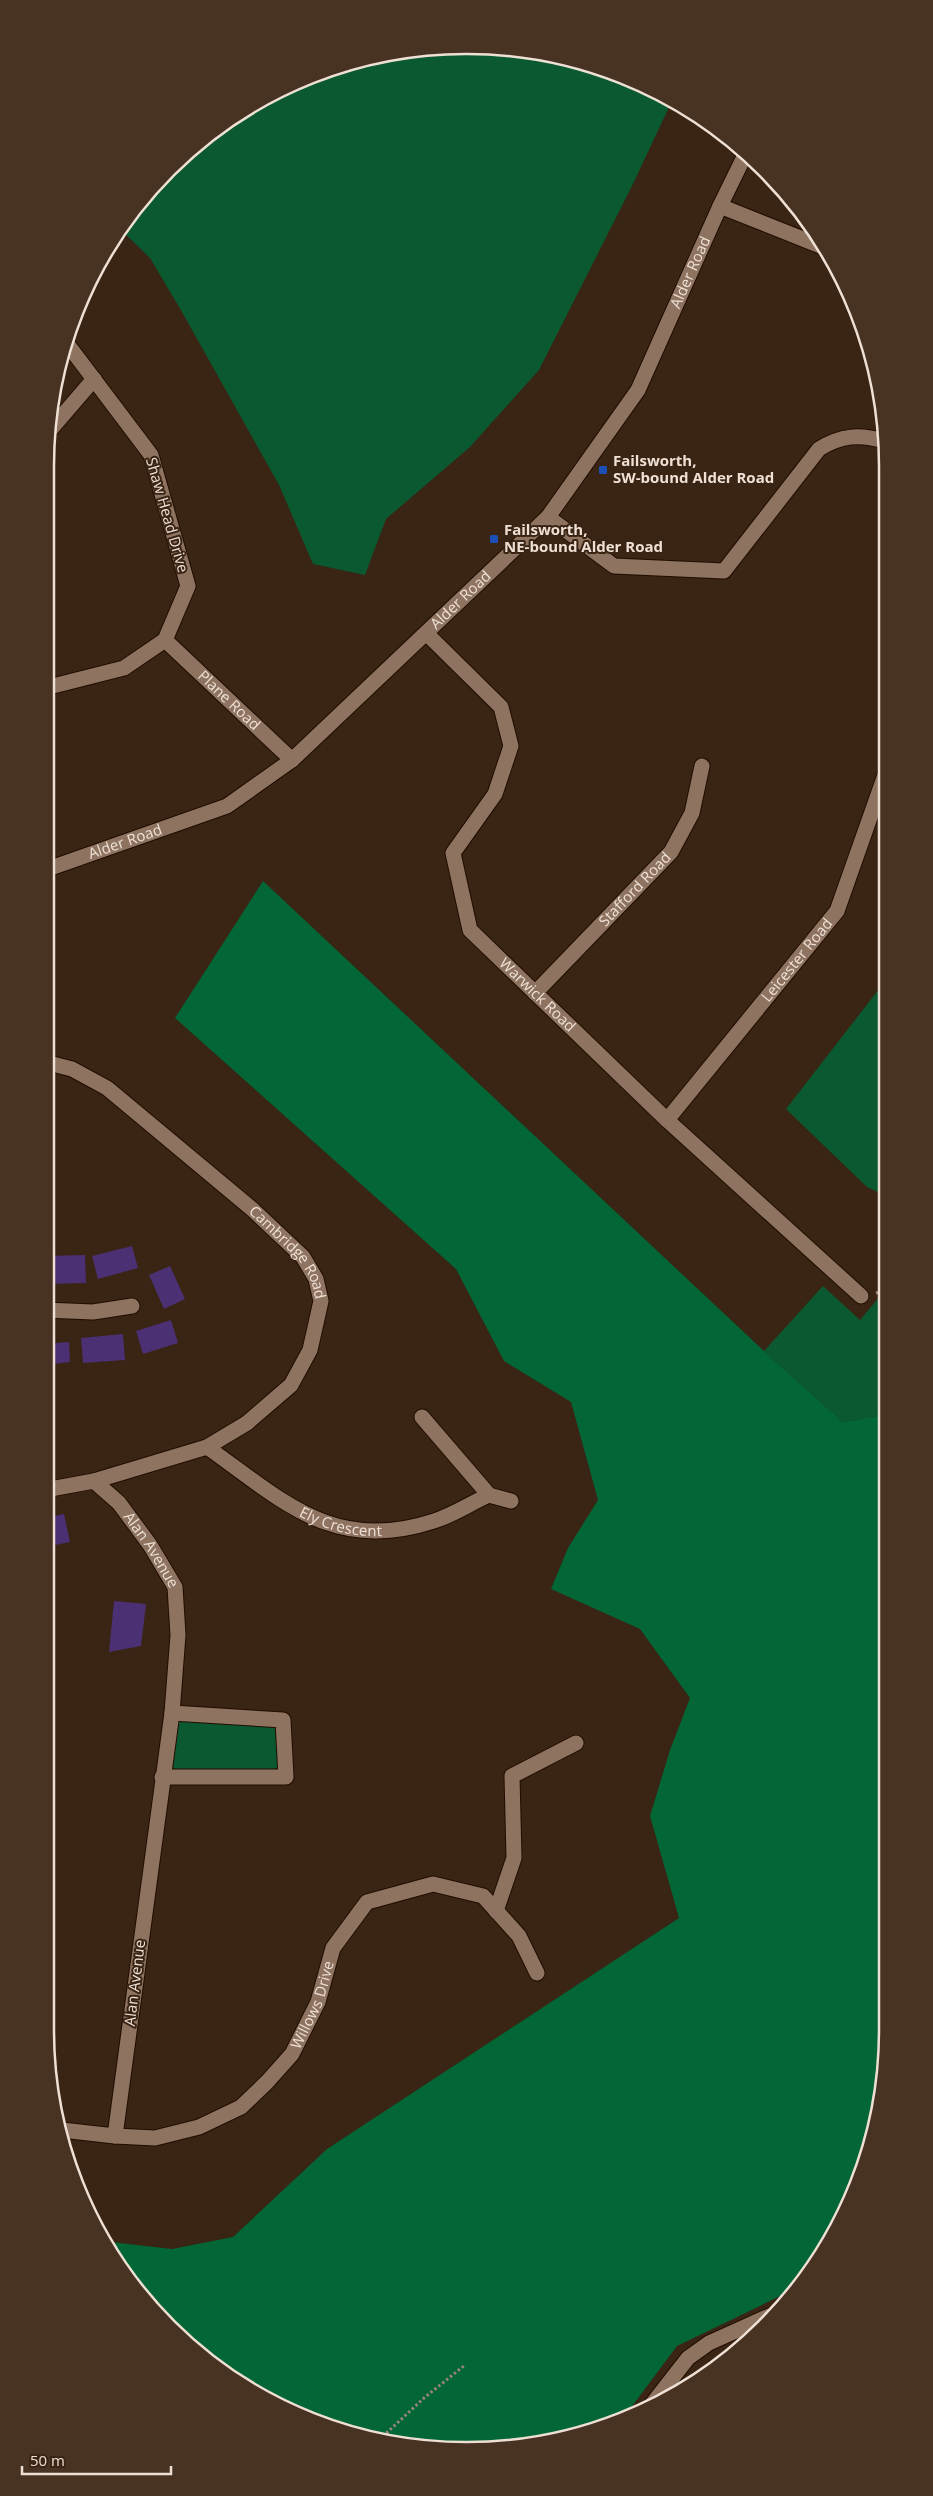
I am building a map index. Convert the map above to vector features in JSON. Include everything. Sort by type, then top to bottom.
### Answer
[{"type":"street","name":"Alder Road","points":[[54,867],[227,806],[292,760],[548,517],[638,390],[720,206],[743,160]]},
{"type":"street","points":[[720,206],[814,244]]},
{"type":"street","name":"Shaw Head Drive","points":[[72,349],[151,455],[188,586],[165,640]]},
{"type":"street","points":[[56,423],[94,379]]},
{"type":"street","points":[[548,517],[614,566],[724,571],[819,449],[832,440],[865,436],[878,439]]},
{"type":"street","name":"Warwick Road","points":[[426,633],[501,707],[511,746],[495,794],[453,853],[470,930],[667,1120],[861,1296]]},
{"type":"street","points":[[54,686],[124,668],[165,640]]},
{"type":"street","name":"Plane Road","points":[[165,640],[292,760]]},
{"type":"street","name":"Stafford Road","points":[[535,993],[671,852],[692,813],[702,766]]},
{"type":"street","name":"Leicester Road","points":[[667,1120],[837,911],[879,793]]},
{"type":"street","name":"Cambridge Road","points":[[54,1064],[72,1069],[107,1088],[137,1111],[265,1221],[303,1257],[316,1279],[321,1301],[312,1341],[291,1384],[247,1423],[207,1448],[94,1481]]},
{"type":"street","points":[[54,1310],[93,1312],[132,1306]]},
{"type":"street","points":[[422,1417],[489,1494],[511,1501]]},
{"type":"street","name":"Ely Crescent","points":[[207,1448],[302,1514],[333,1526],[367,1531],[401,1530],[435,1520],[489,1494]]},
{"type":"street","points":[[54,1488],[94,1481]]},
{"type":"street","name":"Alan Avenue","points":[[94,1481],[119,1503],[150,1545],[175,1587],[178,1635],[172,1714],[115,2136]]},
{"type":"street","points":[[162,1778],[286,1777],[283,1720],[172,1714]]},
{"type":"street","points":[[496,1911],[514,1858],[512,1776],[576,1743]]},
{"type":"street","name":"Willows Drive","points":[[115,2136],[155,2138],[199,2127],[241,2107],[292,2054],[318,2002],[333,1948],[367,1902],[433,1884],[482,1896],[519,1936],[538,1973]]},
{"type":"street","points":[[67,2131],[115,2136]]},
{"type":"street","points":[[660,2394],[688,2358],[709,2343],[758,2321]]},
{"type":"path","points":[[386,2434],[424,2398],[464,2365]]},
{"type":"green space","points":[[466,54],[520,57],[573,68],[599,76],[649,96],[669,107],[632,186],[539,370],[470,447],[386,519],[365,575],[313,564],[279,485],[150,258],[125,234],[156,194],[194,156],[237,123],[284,96],[309,85],[360,68],[413,57],[440,55]]},
{"type":"green space","points":[[263,881],[764,1351],[843,1422],[879,1415],[879,2030],[876,2083],[865,2136],[848,2187],[837,2212],[810,2259],[783,2295],[677,2346],[631,2408],[573,2428],[520,2439],[466,2442],[440,2441],[386,2434],[360,2428],[309,2411],[284,2400],[237,2373],[194,2340],[156,2302],[123,2259],[113,2242],[172,2249],[233,2237],[327,2149],[679,1918],[650,1816],[670,1750],[690,1698],[640,1629],[551,1589],[568,1548],[598,1500],[571,1402],[504,1361],[456,1269],[175,1018]]},
{"type":"green space","points":[[879,989],[879,1193],[867,1187],[786,1109]]},
{"type":"green space","points":[[823,1286],[860,1320],[879,1297],[879,1415],[843,1422],[764,1351]]},
{"type":"green space","points":[[174,1720],[267,1723],[275,1728],[282,1766],[266,1772],[166,1773]]},
{"type":"building","points":[[132,1246],[138,1268],[98,1279],[92,1256]]},
{"type":"building","points":[[85,1255],[86,1283],[54,1284],[54,1256]]},
{"type":"building","points":[[170,1266],[185,1299],[164,1309],[149,1275]]},
{"type":"building","points":[[171,1320],[178,1343],[143,1354],[136,1331]]},
{"type":"building","points":[[123,1334],[125,1360],[83,1363],[81,1338]]},
{"type":"building","points":[[69,1342],[70,1362],[54,1364],[54,1343]]},
{"type":"building","points":[[64,1514],[70,1542],[54,1545],[54,1516]]},
{"type":"building","points":[[114,1601],[146,1604],[141,1646],[109,1652]]},
{"type":"place","name":"Failsworth, SW-bound Alder Road","points":[[603,470]]},
{"type":"place","name":"Failsworth, NE-bound Alder Road","points":[[494,539]]}]
